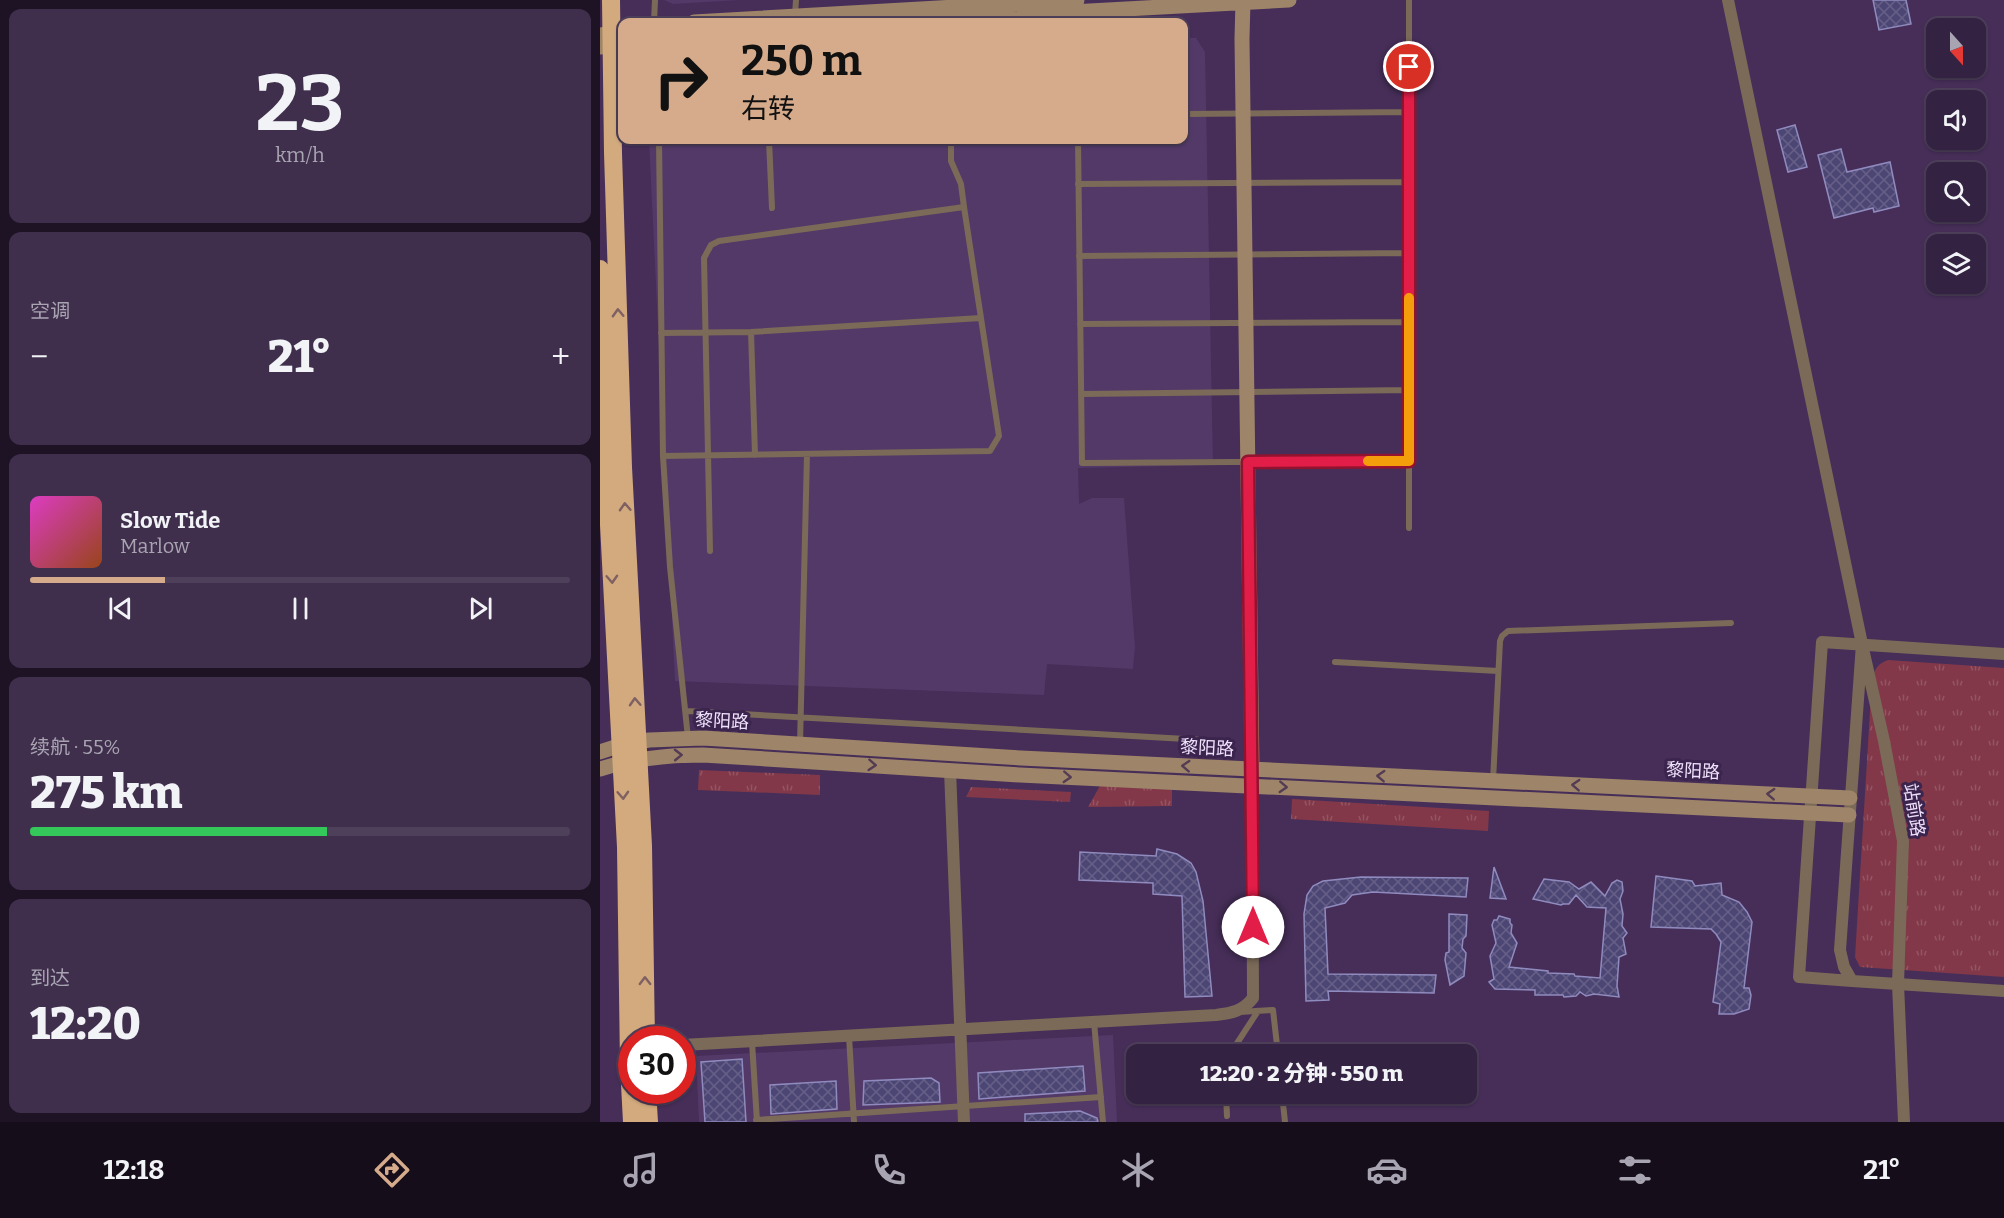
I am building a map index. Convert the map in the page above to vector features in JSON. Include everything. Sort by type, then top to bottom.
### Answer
[{"type":"highway","points":[[611,0],[613,165],[630,752],[626,847],[632,1122]]},
{"type":"highway","points":[[600,269],[606,468],[630,752],[643,846],[646,1026]]},
{"type":"highway","points":[[648,1104],[649,1122]]},
{"type":"main road","points":[[761,18],[936,4],[1076,7],[1289,0]]},
{"type":"main road","points":[[1243,1],[1252,770]]},
{"type":"main road","points":[[978,18],[1076,7]]},
{"type":"main road","name":"黎阳路","points":[[600,769],[630,752],[688,738],[1252,770],[1850,798]]},
{"type":"main road","name":"黎阳路","points":[[600,752],[703,755],[1252,786],[1849,815]]},
{"type":"street","name":"站前路","points":[[1728,0],[1903,841],[1898,984],[1904,1122]]},
{"type":"street","points":[[2004,654],[1822,642],[1799,977],[2004,990]]},
{"type":"street","points":[[1852,981],[1844,968],[1840,950],[1862,645]]},
{"type":"street","points":[[950,770],[964,1122]]},
{"type":"street","points":[[696,1045],[1236,1012],[1247,1006],[1253,998],[1252,770]]},
{"type":"lane","points":[[654,18],[655,0]]},
{"type":"lane","points":[[795,16],[796,0]]},
{"type":"lane","points":[[1409,0],[1409,528]]},
{"type":"lane","points":[[1188,114],[1409,112]]},
{"type":"lane","points":[[658,144],[663,456],[670,567],[687,711],[688,738]]},
{"type":"lane","points":[[769,144],[772,208]]},
{"type":"lane","points":[[663,456],[990,451],[999,436],[961,184],[951,161],[951,144]]},
{"type":"lane","points":[[1078,144],[1082,463],[1409,461]]},
{"type":"lane","points":[[1078,184],[1409,182]]},
{"type":"lane","points":[[710,551],[704,258],[711,245],[719,240],[964,207]]},
{"type":"lane","points":[[1079,256],[1409,253]]},
{"type":"lane","points":[[662,333],[751,332],[981,318]]},
{"type":"lane","points":[[1080,324],[1409,322]]},
{"type":"lane","points":[[751,332],[755,455]]},
{"type":"lane","points":[[1081,394],[1409,390]]},
{"type":"lane","points":[[800,744],[807,454]]},
{"type":"lane","points":[[1493,781],[1500,641],[1508,631],[1731,623]]},
{"type":"lane","points":[[1335,662],[1498,671]]},
{"type":"lane","points":[[687,711],[1204,740]]},
{"type":"lane","points":[[1236,1012],[1274,1010],[1277,1044]]},
{"type":"lane","points":[[1237,1044],[1258,1011]]},
{"type":"lane","points":[[1094,1022],[1103,1122]]},
{"type":"lane","points":[[849,1036],[854,1122]]},
{"type":"lane","points":[[752,1042],[757,1121],[1101,1097]]},
{"type":"lane","points":[[1226,1104],[1227,1116]]},
{"type":"lane","points":[[1283,1104],[1285,1122]]},
{"type":"shaded area","points":[[664,0],[740,0],[673,4]]},
{"type":"shaded area","points":[[1188,38],[1196,38],[1205,52],[1213,465],[1078,468],[1079,504],[1092,498],[1124,498],[1135,647],[1133,669],[1047,664],[1044,695],[675,681],[649,144],[1188,144]]},
{"type":"shaded area","points":[[1113,1035],[1117,1122],[699,1122],[696,1056]]},
{"type":"green space","points":[[1888,660],[2004,668],[2004,977],[1860,967],[1855,957],[1872,679],[1877,667]]},
{"type":"green space","points":[[699,770],[820,775],[820,795],[698,790]]},
{"type":"green space","points":[[1172,783],[1172,806],[1088,807],[1101,784]]},
{"type":"green space","points":[[971,787],[1071,792],[1070,802],[966,797]]},
{"type":"green space","points":[[1292,799],[1489,811],[1488,831],[1291,819]]},
{"type":"building","points":[[1873,0],[1906,0],[1911,24],[1879,30]]},
{"type":"building","points":[[1795,125],[1807,167],[1788,172],[1777,130]]},
{"type":"building","points":[[1841,149],[1847,172],[1890,162],[1899,206],[1874,212],[1873,208],[1834,218],[1818,155]]},
{"type":"building","points":[[1157,849],[1177,854],[1191,863],[1196,872],[1203,901],[1212,996],[1185,997],[1182,896],[1153,894],[1153,883],[1079,880],[1080,852],[1156,856]]},
{"type":"building","points":[[1494,867],[1506,899],[1490,898]]},
{"type":"building","points":[[1656,876],[1692,881],[1695,886],[1721,883],[1722,895],[1739,902],[1747,912],[1752,922],[1744,988],[1749,988],[1751,995],[1749,1009],[1734,1014],[1719,1014],[1720,1004],[1713,1002],[1721,942],[1711,929],[1651,927]]},
{"type":"building","points":[[1361,877],[1468,878],[1466,897],[1373,892],[1352,895],[1345,903],[1325,908],[1328,974],[1436,975],[1434,993],[1328,991],[1329,1000],[1306,1001],[1304,914],[1307,895],[1313,886],[1323,881]]},
{"type":"building","points":[[1544,879],[1569,882],[1579,889],[1591,882],[1605,896],[1612,883],[1617,880],[1622,882],[1623,891],[1620,899],[1623,914],[1622,926],[1627,933],[1623,938],[1626,954],[1619,957],[1617,986],[1619,997],[1594,994],[1586,996],[1580,992],[1576,996],[1564,997],[1563,995],[1535,995],[1535,990],[1495,989],[1489,982],[1494,979],[1490,956],[1496,943],[1492,925],[1499,916],[1510,919],[1511,933],[1517,943],[1509,967],[1600,978],[1606,908],[1587,907],[1576,895],[1569,904],[1561,905],[1533,899]]},
{"type":"building","points":[[1449,914],[1467,915],[1466,936],[1463,939],[1462,948],[1466,953],[1464,976],[1450,985],[1445,960],[1446,953],[1449,952]]},
{"type":"building","points":[[742,1059],[746,1122],[705,1122],[701,1062]]},
{"type":"building","points":[[1083,1066],[1085,1091],[979,1099],[978,1073]]},
{"type":"building","points":[[931,1078],[939,1083],[940,1102],[863,1105],[864,1081]]},
{"type":"building","points":[[836,1081],[837,1109],[771,1114],[770,1085]]},
{"type":"building","points":[[1080,1111],[1097,1118],[1098,1122],[1025,1122],[1025,1114]]},
{"type":"slow traffic","points":[[1368,461],[1409,461],[1409,298]]},
{"type":"route","points":[[1253,927],[1248,462],[1409,461],[1409,67]]}]
